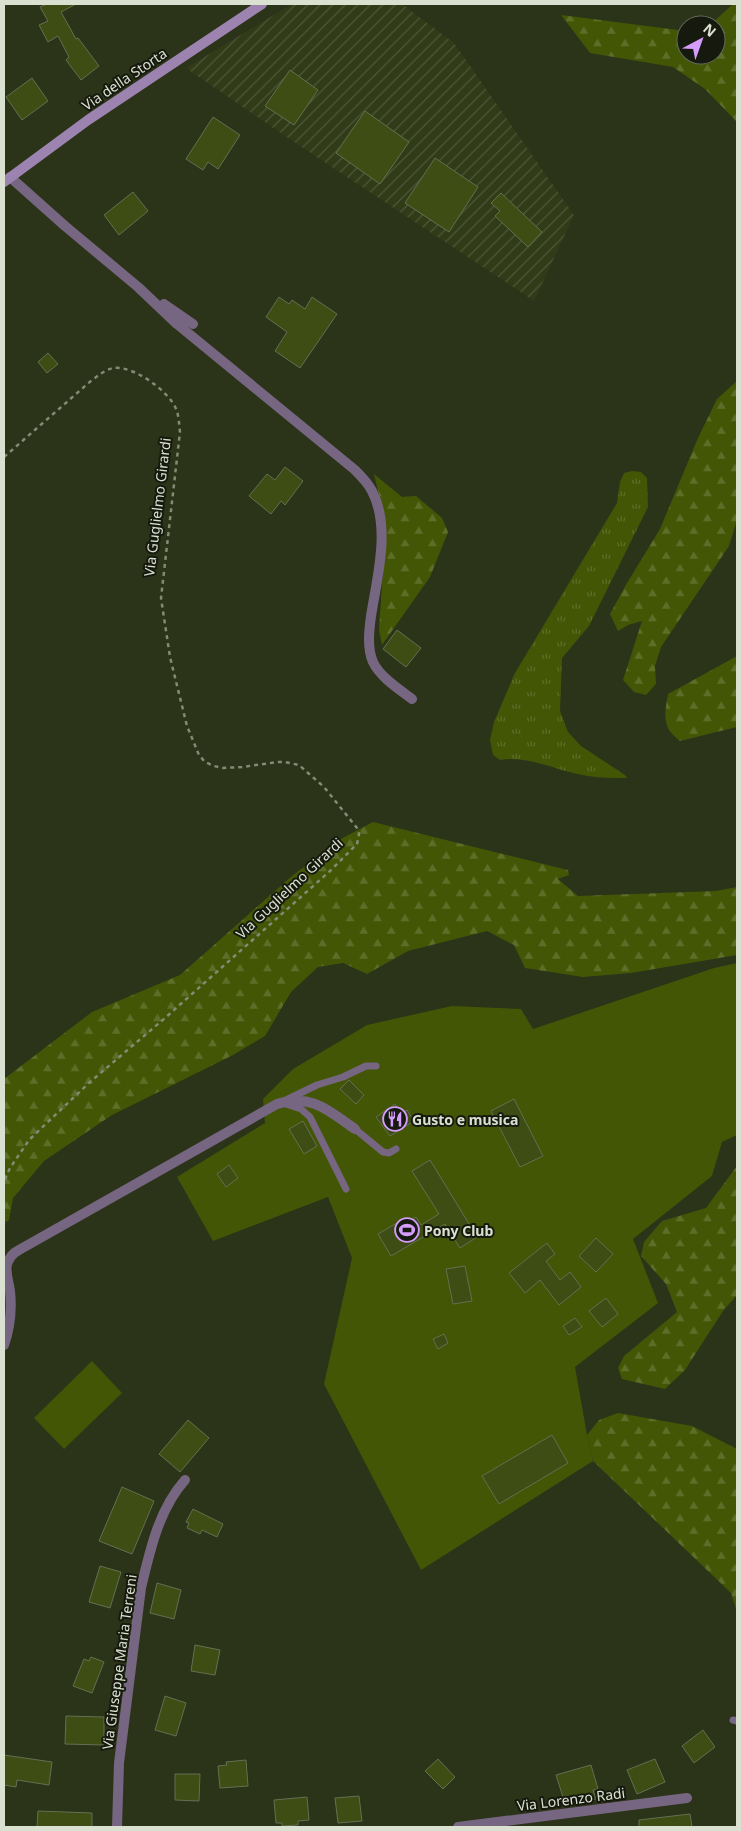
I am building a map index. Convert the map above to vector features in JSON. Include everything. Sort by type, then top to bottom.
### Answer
[{"type":"main road","name":"Via della Storta","points":[[7,180],[88,120],[250,7],[262,4]]},
{"type":"street","points":[[7,180],[138,287],[198,342],[355,470],[372,490],[378,509],[382,548],[369,634],[370,650],[376,668],[412,699]]},
{"type":"street","points":[[138,287],[193,324]]},
{"type":"street","points":[[4,1345],[10,1326],[11,1314],[11,1300],[6,1269],[9,1260],[19,1250],[281,1103],[302,1101],[313,1103],[326,1109],[355,1129]]},
{"type":"street","name":"Via Giuseppe Maria Terreni","points":[[117,1827],[119,1763],[141,1588],[164,1511],[185,1480]]},
{"type":"street","name":"Via Lorenzo Radi","points":[[458,1827],[687,1798]]},
{"type":"lane","points":[[281,1103],[317,1085],[343,1077],[366,1066],[376,1066]]},
{"type":"lane","points":[[281,1103],[301,1109],[310,1116],[346,1189]]},
{"type":"lane","points":[[355,1129],[382,1152],[389,1153],[396,1149]]},
{"type":"path","name":"Via Guglielmo Girardi","points":[[4,457],[92,380],[109,370],[120,368],[132,371],[166,394],[177,410],[180,432],[161,598],[178,694],[187,726],[199,755],[210,764],[222,768],[278,762],[298,765],[332,794],[352,820],[359,834],[357,844],[330,872],[90,1082],[29,1140],[10,1168],[4,1181]]},
{"type":"shaded area","points":[[292,4],[402,4],[454,43],[574,215],[534,301],[186,68]]},
{"type":"green space","points":[[733,4],[737,4],[737,122],[705,89],[673,67],[590,53],[561,15],[676,30],[676,65],[726,65],[726,15],[721,15]]},
{"type":"green space","points":[[737,381],[737,520],[729,546],[661,647],[655,666],[656,684],[646,695],[634,692],[623,680],[642,621],[628,625],[618,631],[610,614],[660,529],[698,438],[717,399]]},
{"type":"green space","points":[[632,471],[641,472],[647,478],[648,507],[589,626],[562,658],[560,711],[568,732],[581,746],[627,778],[588,776],[522,760],[500,760],[493,755],[490,740],[494,722],[515,673],[617,503],[620,482],[624,473]]},
{"type":"green space","points":[[374,474],[402,497],[416,496],[442,518],[448,532],[430,577],[382,645],[379,630],[386,525]]},
{"type":"green space","points":[[737,656],[737,727],[680,741],[667,726],[665,715],[668,694]]},
{"type":"green space","points":[[373,822],[568,870],[569,875],[558,879],[578,896],[716,891],[737,887],[737,955],[631,973],[583,977],[525,968],[514,945],[487,931],[408,951],[367,974],[343,963],[318,967],[291,992],[265,1036],[233,1055],[112,1115],[44,1161],[13,1198],[9,1220],[4,1223],[4,1079],[92,1012],[180,975],[292,876],[341,839]]},
{"type":"green space","points":[[737,963],[737,1135],[722,1142],[712,1176],[633,1239],[658,1303],[575,1367],[593,1461],[421,1570],[324,1384],[352,1258],[328,1197],[213,1241],[177,1177],[265,1123],[263,1099],[293,1069],[367,1025],[452,1006],[521,1009],[533,1029],[714,968]]},
{"type":"green space","points":[[737,1166],[737,1295],[723,1311],[685,1370],[665,1389],[622,1379],[618,1368],[624,1356],[677,1312],[666,1284],[641,1256],[644,1242],[662,1221],[706,1208]]},
{"type":"green space","points":[[92,1361],[122,1393],[64,1449],[34,1418]]},
{"type":"green space","points":[[618,1413],[692,1426],[737,1449],[737,1612],[731,1593],[593,1461],[587,1435],[599,1420]]},
{"type":"building","points":[[47,4],[76,4],[61,12],[76,39],[78,38],[99,66],[81,80],[66,60],[69,57],[58,36],[48,42],[39,25],[48,21],[40,7]]},
{"type":"building","points":[[290,70],[318,90],[294,125],[265,106]]},
{"type":"building","points":[[32,78],[48,101],[22,120],[6,97]]},
{"type":"building","points":[[365,111],[409,142],[380,184],[336,153]]},
{"type":"building","points":[[213,117],[240,135],[218,169],[208,162],[203,170],[186,159]]},
{"type":"building","points":[[435,158],[478,187],[449,232],[405,203]]},
{"type":"building","points":[[133,192],[148,211],[119,235],[104,215]]},
{"type":"building","points":[[501,193],[542,232],[528,247],[495,216],[500,211],[491,203]]},
{"type":"building","points":[[279,297],[289,304],[292,300],[305,309],[312,297],[337,314],[300,368],[275,351],[287,332],[266,317]]},
{"type":"building","points":[[48,353],[58,364],[47,373],[38,362]]},
{"type":"building","points":[[285,467],[303,481],[285,505],[281,501],[271,514],[249,496],[267,474],[275,480]]},
{"type":"building","points":[[397,630],[421,648],[406,667],[383,649]]},
{"type":"building","points":[[349,1080],[364,1095],[356,1104],[340,1089]]},
{"type":"building","points":[[514,1099],[543,1156],[520,1167],[491,1111]]},
{"type":"building","name":"Gusto e musica","points":[[395,1104],[401,1114],[407,1110],[414,1121],[390,1136],[376,1117]]},
{"type":"building","points":[[303,1121],[317,1146],[304,1154],[289,1129]]},
{"type":"building","points":[[430,1160],[477,1237],[460,1248],[445,1224],[391,1256],[378,1234],[397,1223],[400,1227],[416,1217],[421,1225],[439,1214],[412,1171]]},
{"type":"building","points":[[229,1165],[238,1178],[226,1187],[217,1174]]},
{"type":"building","points":[[596,1238],[613,1254],[596,1272],[579,1256]]},
{"type":"building","points":[[547,1243],[555,1254],[546,1261],[560,1280],[570,1272],[581,1287],[559,1305],[540,1280],[525,1293],[509,1273]]},
{"type":"building","points":[[465,1266],[472,1301],[453,1304],[446,1269]]},
{"type":"building","points":[[606,1298],[618,1314],[602,1327],[589,1311]]},
{"type":"building","points":[[575,1318],[582,1327],[569,1335],[563,1326]]},
{"type":"building","points":[[444,1334],[448,1343],[438,1349],[433,1339]]},
{"type":"building","points":[[188,1420],[209,1438],[180,1472],[159,1454]]},
{"type":"building","points":[[552,1435],[568,1463],[499,1504],[482,1476]]},
{"type":"building","points":[[122,1487],[154,1501],[132,1554],[99,1541]]},
{"type":"building","points":[[193,1509],[223,1524],[217,1537],[202,1530],[200,1534],[187,1528],[189,1523],[186,1522]]},
{"type":"building","points":[[100,1566],[121,1572],[110,1608],[89,1602]]},
{"type":"building","points":[[157,1583],[181,1590],[174,1619],[150,1613]]},
{"type":"building","points":[[195,1645],[220,1650],[215,1675],[191,1671]]},
{"type":"building","points":[[91,1657],[104,1662],[92,1693],[73,1686],[84,1659],[89,1661]]},
{"type":"building","points":[[165,1696],[186,1703],[176,1736],[155,1730]]},
{"type":"building","points":[[66,1716],[104,1717],[104,1745],[65,1744]]},
{"type":"building","points":[[703,1730],[715,1747],[694,1763],[682,1746]]},
{"type":"building","points":[[4,1755],[52,1762],[49,1785],[17,1780],[16,1787],[4,1785]]},
{"type":"building","points":[[438,1759],[455,1777],[443,1789],[425,1771]]},
{"type":"building","points":[[655,1759],[665,1782],[637,1794],[627,1770]]},
{"type":"building","points":[[246,1760],[248,1786],[220,1788],[218,1766],[227,1765],[226,1762]]},
{"type":"building","points":[[591,1765],[598,1789],[593,1790],[596,1799],[570,1806],[567,1796],[563,1797],[556,1775]]},
{"type":"building","points":[[175,1774],[200,1774],[199,1801],[175,1800]]},
{"type":"building","points":[[359,1796],[362,1821],[338,1823],[335,1798]]},
{"type":"building","points":[[307,1797],[309,1820],[298,1821],[298,1825],[282,1826],[282,1823],[276,1823],[274,1800]]},
{"type":"building","points":[[38,1811],[92,1813],[92,1827],[37,1827]]},
{"type":"building","points":[[690,1814],[692,1827],[639,1827],[639,1820]]},
{"type":"place","name":"Gusto e musica","points":[[395,1119]]},
{"type":"place","name":"Pony Club","points":[[407,1230]]}]
